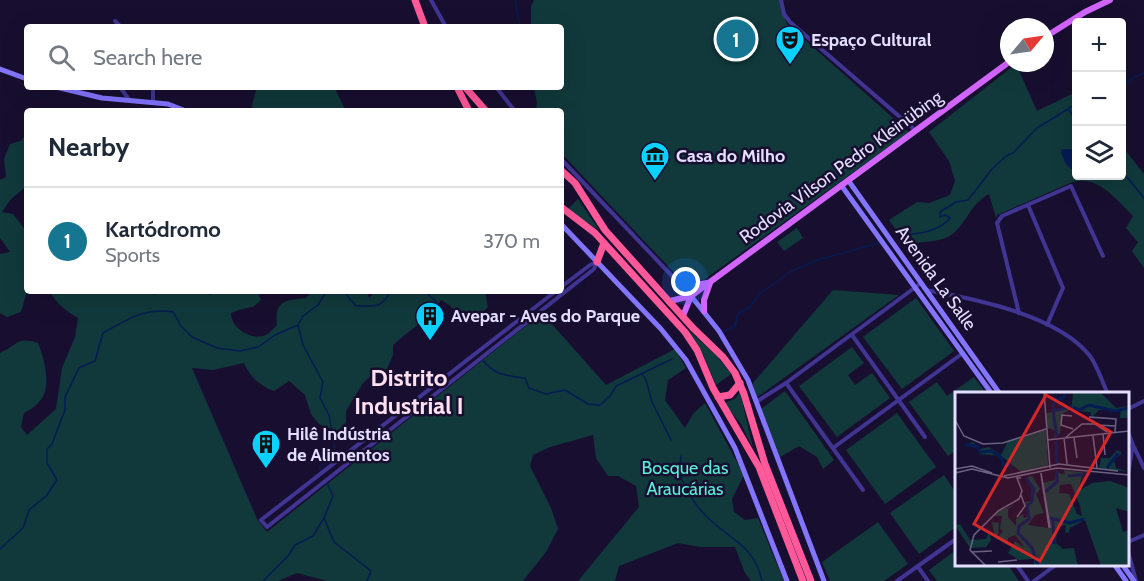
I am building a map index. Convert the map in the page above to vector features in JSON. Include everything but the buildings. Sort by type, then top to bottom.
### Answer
[{"type":"highway","points":[[415,0],[424,24]]},
{"type":"highway","points":[[458,90],[468,108]]},
{"type":"highway","points":[[468,90],[483,108]]},
{"type":"highway","points":[[564,173],[575,183],[605,230],[723,357],[740,383],[765,464],[811,581]]},
{"type":"highway","points":[[564,209],[595,233],[685,332],[697,350],[718,397],[759,467],[802,581]]},
{"type":"highway","points":[[597,262],[604,243]]},
{"type":"highway","points":[[597,262],[614,254]]},
{"type":"highway","points":[[718,397],[730,395],[740,383]]},
{"type":"main road","points":[[1054,31],[1110,0]]},
{"type":"main road","name":"Rodovia Vilson Pedro Kleinübing","points":[[670,301],[691,296],[711,282],[1000,69]]},
{"type":"main road","points":[[679,284],[690,286],[711,282]]},
{"type":"main road","points":[[704,311],[704,300],[711,282]]},
{"type":"main road","points":[[683,316],[691,296]]},
{"type":"street","points":[[431,0],[444,24]]},
{"type":"street","points":[[781,0],[784,14],[790,22],[915,130]]},
{"type":"street","points":[[0,69],[24,78]]},
{"type":"street","points":[[69,90],[102,98],[153,102],[178,108]]},
{"type":"street","points":[[122,90],[130,101]]},
{"type":"street","points":[[153,90],[153,102]]},
{"type":"street","points":[[498,90],[513,108]]},
{"type":"street","points":[[564,162],[691,296],[719,331],[748,380],[824,581]]},
{"type":"street","name":"Avenida La Salle","points":[[848,180],[926,290],[992,392]]},
{"type":"street","name":"Avenida La Salle","points":[[841,186],[964,353],[999,392]]},
{"type":"street","points":[[1019,313],[997,224],[1002,216],[1071,186],[1103,256]]},
{"type":"street","points":[[1028,205],[1063,288],[1047,325]]},
{"type":"street","points":[[564,227],[677,348],[706,393],[735,448],[787,581]]},
{"type":"street","points":[[564,285],[597,262]]},
{"type":"street","points":[[564,293],[594,269],[597,262]]},
{"type":"street","points":[[756,402],[786,383],[921,283]]},
{"type":"street","points":[[926,290],[983,302],[1019,313],[1047,325],[1066,336],[1090,357],[1108,392]]},
{"type":"street","points":[[552,294],[261,520],[267,527],[562,294]]},
{"type":"street","points":[[852,335],[925,437]]},
{"type":"street","points":[[833,448],[964,353]]},
{"type":"street","points":[[786,383],[863,490]]},
{"type":"street","points":[[1129,408],[1144,401]]},
{"type":"street","points":[[1129,438],[1144,468]]},
{"type":"street","points":[[1129,468],[1133,445]]},
{"type":"street","points":[[1129,542],[1144,535]]},
{"type":"street","points":[[897,581],[955,540]]},
{"type":"street","points":[[1129,555],[1135,581]]},
{"type":"street","points":[[1017,566],[1028,581]]},
{"type":"street","points":[[1034,581],[1054,566]]},
{"type":"street","points":[[1115,566],[1126,581]]},
{"type":"street","points":[[1124,566],[1135,581]]},
{"type":"street","points":[[918,567],[928,581]]},
{"type":"green space","points":[[534,0],[779,0],[787,24],[909,132],[705,279],[693,283],[682,281],[564,156],[564,108],[536,108],[535,90],[564,90],[564,24],[531,24],[531,6]]},
{"type":"green space","points":[[1006,72],[1020,72],[1037,111],[1072,94],[1072,180],[1126,180],[1126,151],[1144,174],[1144,268],[1132,251],[1138,242],[1126,228],[1133,216],[1105,189],[1079,181],[997,215],[996,218],[989,194],[978,202],[950,236],[938,240],[905,243],[889,220],[917,202],[929,203],[950,195],[955,181],[949,161],[929,132]]},
{"type":"green space","points":[[256,90],[336,90],[344,108],[252,108]]},
{"type":"green space","points":[[24,136],[24,188],[11,199],[2,212],[13,214],[24,228],[24,294],[26,294],[21,312],[7,317],[0,313],[0,254],[10,252],[0,238],[0,180],[6,177],[4,159],[10,144],[21,141]]},
{"type":"green space","points":[[578,199],[599,230],[567,210]]},
{"type":"green space","points":[[797,228],[803,238],[784,251],[777,242]]},
{"type":"green space","points":[[833,290],[899,295],[756,398],[753,383]]},
{"type":"green space","name":"Bosque das Araucárias","points":[[51,294],[258,294],[261,300],[253,307],[231,313],[238,329],[249,335],[260,336],[267,334],[277,325],[277,311],[282,303],[306,298],[309,294],[368,294],[369,298],[373,294],[486,294],[488,307],[475,320],[463,319],[441,300],[425,319],[393,345],[393,355],[387,369],[373,374],[363,383],[346,411],[346,422],[337,432],[319,424],[311,414],[305,395],[289,381],[274,391],[256,380],[244,363],[213,370],[192,368],[257,519],[267,532],[542,313],[606,385],[675,349],[686,368],[668,380],[665,400],[685,428],[693,414],[705,403],[744,475],[732,499],[734,512],[745,520],[758,518],[784,581],[751,581],[745,573],[735,547],[700,547],[678,543],[619,566],[615,581],[578,581],[639,507],[636,486],[618,476],[608,476],[596,458],[593,435],[550,447],[533,455],[530,466],[551,508],[558,529],[546,552],[523,581],[327,581],[297,573],[278,581],[0,581],[0,353],[21,341],[38,343],[40,349],[45,365],[46,389],[37,404],[24,413],[21,427],[27,435],[56,409],[62,368],[75,337],[78,318],[69,313]]},
{"type":"green space","points":[[916,298],[954,351],[902,389],[863,337]]},
{"type":"green space","points":[[688,330],[716,355],[731,374],[716,385],[703,354]]},
{"type":"green space","points":[[852,347],[864,363],[848,375],[855,385],[872,373],[890,398],[837,437],[799,386]]},
{"type":"green space","points":[[974,377],[985,392],[955,392],[955,451],[948,456],[909,402],[937,382],[947,396]]},
{"type":"green space","points":[[785,391],[834,460],[823,469],[817,457],[799,446],[780,457],[761,409]]},
{"type":"green space","points":[[740,392],[753,448],[741,424],[724,403],[735,399]]},
{"type":"green space","points":[[897,413],[936,467],[885,504],[846,450]]},
{"type":"green space","points":[[944,475],[955,492],[955,528],[919,554],[890,513]]},
{"type":"green space","points":[[878,522],[908,564],[884,581],[830,581],[822,562]]},
{"type":"green space","points":[[955,551],[955,566],[1009,566],[1019,581],[937,581],[929,570]]},
{"type":"water","points":[[1072,149],[1072,170],[1064,160],[1061,150]]},
{"type":"waterway","points":[[515,0],[519,24]]},
{"type":"waterway","points":[[1126,84],[1144,73]]},
{"type":"waterway","points":[[902,236],[928,231],[945,223],[950,218],[945,215],[940,217],[940,212],[956,202],[968,200],[992,169],[1006,156],[1013,153],[1037,128],[1068,109],[1072,114]]},
{"type":"waterway","points":[[1126,176],[1144,198]]},
{"type":"waterway","points":[[723,332],[735,326],[738,314],[750,307],[759,294],[792,271],[818,260],[878,243]]},
{"type":"waterway","points":[[0,549],[23,528],[29,510],[47,495],[57,480],[47,463],[47,449],[52,444],[65,410],[65,397],[79,368],[95,361],[103,333],[144,313],[173,312],[181,326],[192,337],[217,348],[240,351],[258,347],[275,335],[298,325],[303,316],[318,305],[325,294]]},
{"type":"waterway","points":[[346,294],[356,306],[381,304],[389,294]]},
{"type":"waterway","points":[[428,294],[437,302]]},
{"type":"waterway","points":[[298,325],[303,345],[323,382],[320,398],[329,415],[336,455],[319,467],[321,471]]},
{"type":"waterway","points":[[483,360],[496,372],[525,378],[529,388],[546,394],[565,390],[588,404],[600,405],[610,396],[616,386],[672,359]]},
{"type":"waterway","points":[[642,373],[652,402],[671,440]]},
{"type":"waterway","points":[[681,456],[680,474],[694,501],[713,523],[747,550],[762,581]]},
{"type":"waterway","points":[[327,483],[333,496],[324,518],[334,542],[371,571],[367,581]]},
{"type":"waterway","points":[[263,581],[288,556],[295,545],[313,536],[324,518]]},
{"type":"place","name":"Kartódromo","points":[[736,39]]},
{"type":"place","name":"Espaço Cultural","points":[[790,66]]},
{"type":"place","name":"Casa do Milho","points":[[655,182]]},
{"type":"place","name":"Avepar - Aves do Parque","points":[[430,342]]},
{"type":"place","name":"Hilê Indústria de Alimentos","points":[[266,470]]},
{"type":"district","name":"Distrito Industrial I","points":[[409,391]]}]
